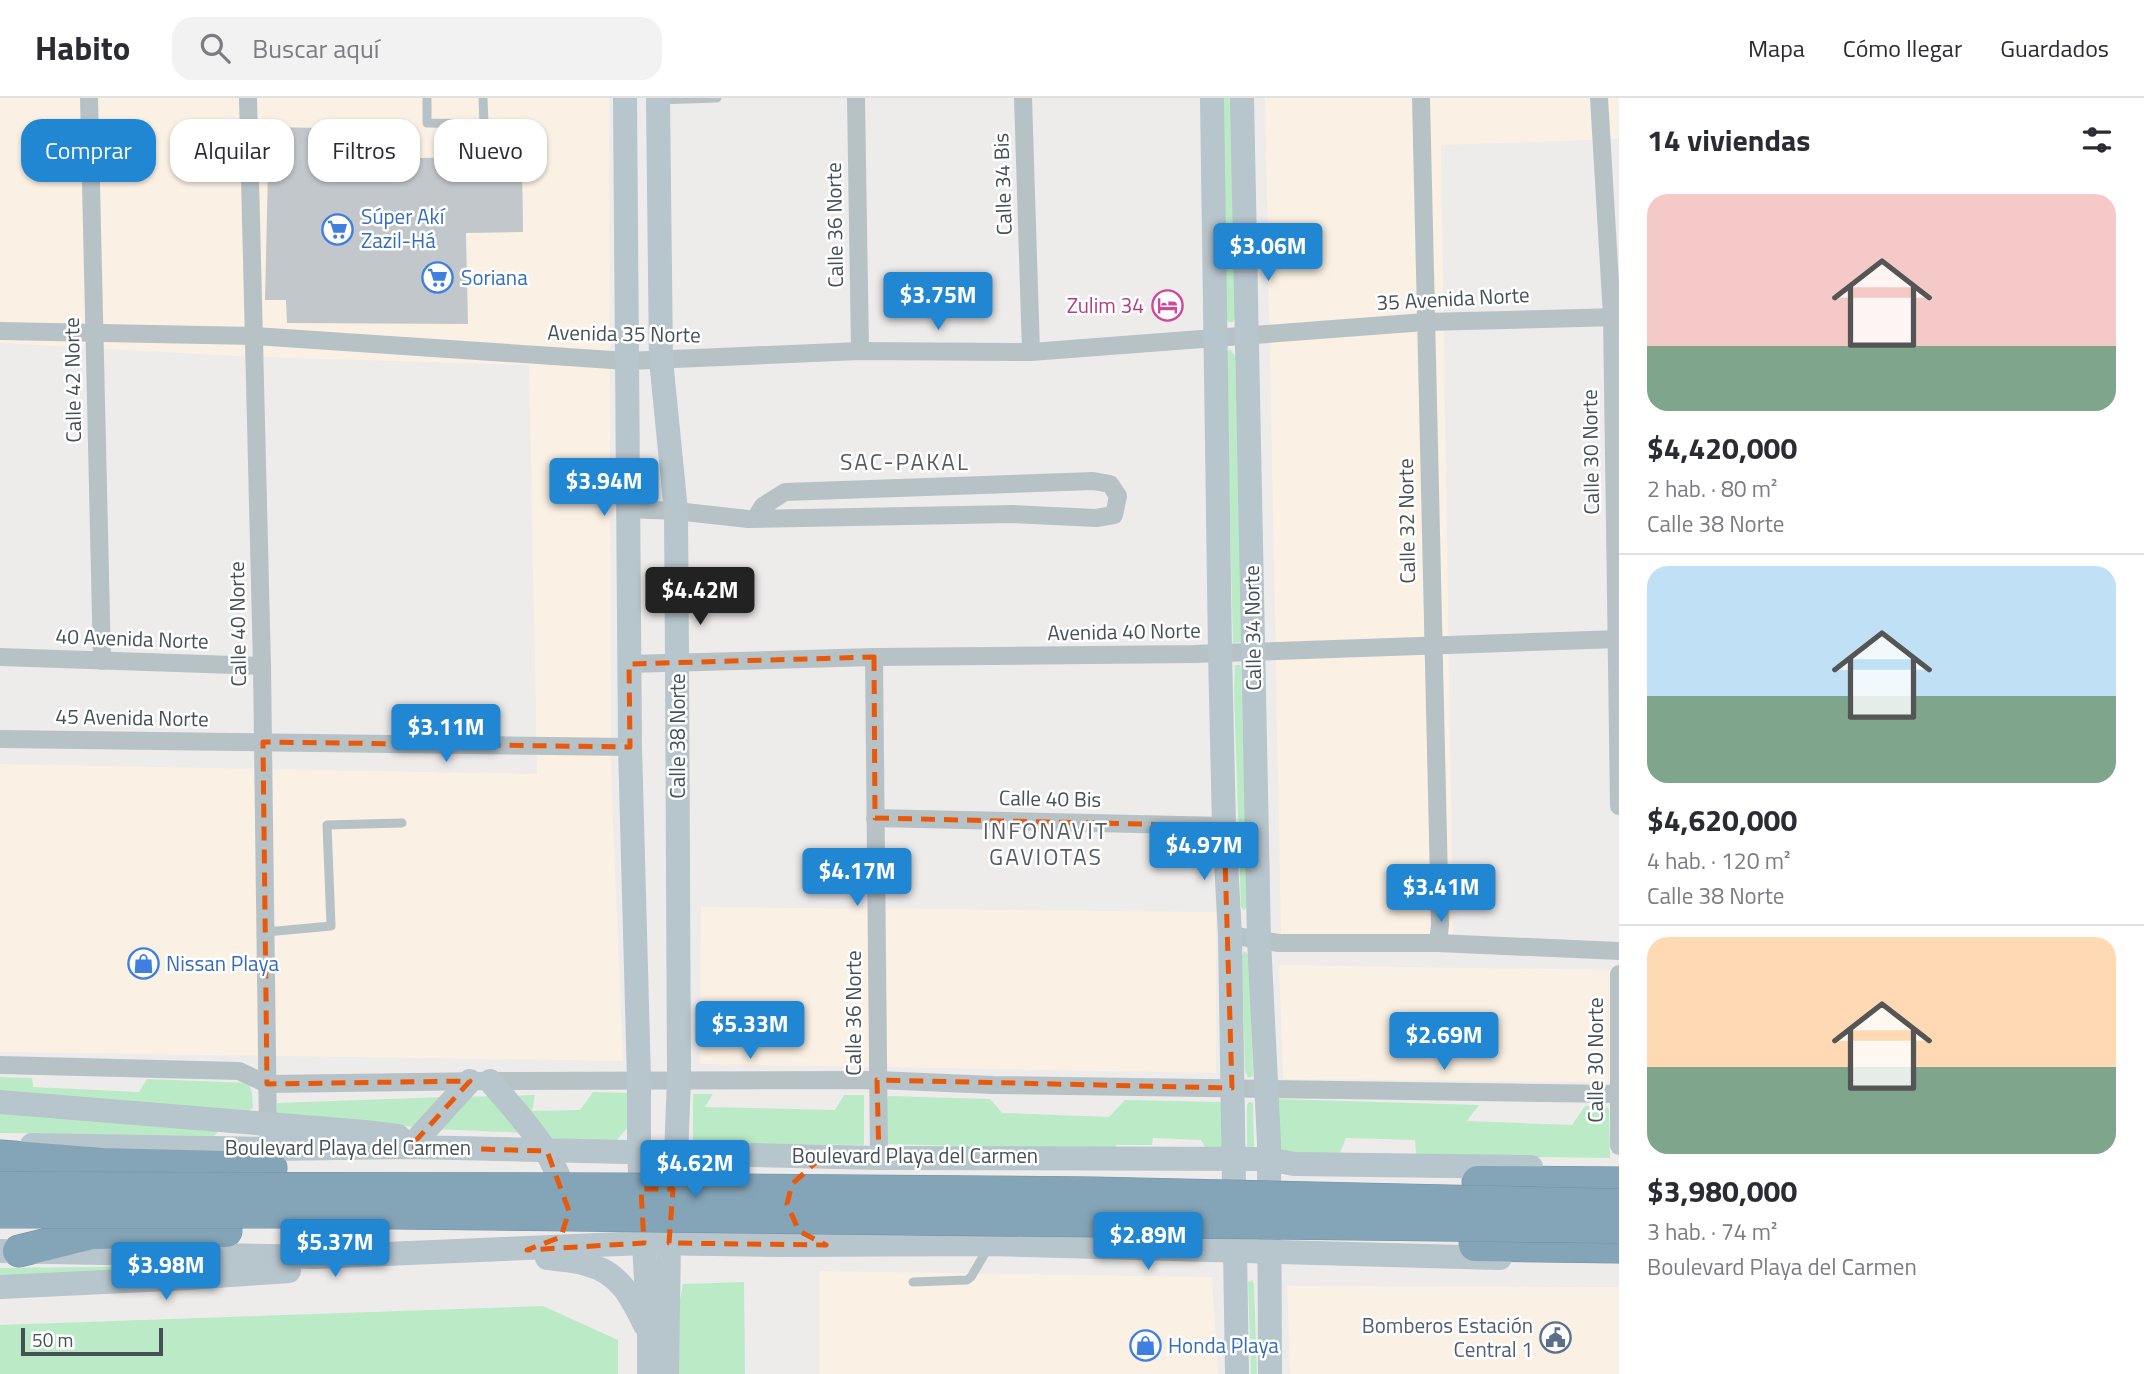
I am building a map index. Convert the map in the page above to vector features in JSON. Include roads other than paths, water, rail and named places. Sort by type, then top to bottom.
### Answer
[{"type":"highway","points":[[0,1156],[102,1164],[269,1158],[547,1174],[592,1179],[621,1203]]},
{"type":"highway","points":[[1093,1193],[1146,1179],[1368,1184],[1619,1183]]},
{"type":"highway","points":[[0,1188],[621,1203],[1079,1223],[1145,1220],[1619,1227]]},
{"type":"highway","points":[[0,1212],[305,1212],[1093,1193],[1619,1205]]},
{"type":"highway","points":[[9,1251],[92,1233],[542,1231],[621,1203]]},
{"type":"highway","points":[[1079,1223],[1144,1236],[1619,1247]]},
{"type":"main road","points":[[625,98],[630,747],[639,1154],[649,1374]]},
{"type":"main road","name":"Calle 34 Norte","points":[[1212,98],[1220,653],[1224,826],[1230,935],[1237,1374]]},
{"type":"main road","name":"Calle 34 Norte","points":[[1242,98],[1259,940],[1268,1089],[1270,1374]]},
{"type":"main road","name":"Calle 38 Norte","points":[[658,99],[661,360],[676,511],[679,1080],[669,1243],[667,1374]]},
{"type":"main road","points":[[0,1101],[398,1136],[410,1147],[480,1081],[547,1151],[560,1177],[569,1211],[561,1237],[527,1250]]},
{"type":"main road","name":"Boulevard Playa del Carmen","points":[[0,1145],[269,1158],[410,1147],[639,1154],[878,1158],[1269,1159],[1294,1164],[1619,1168]]},
{"type":"main road","points":[[824,1155],[806,1166],[792,1184],[787,1203],[799,1231],[826,1245]]},
{"type":"main road","points":[[9,1251],[315,1257],[527,1250],[559,1245],[990,1244],[1619,1262]]},
{"type":"main road","points":[[527,1250],[549,1258],[584,1263],[603,1270],[628,1291],[649,1333]]},
{"type":"main road","points":[[0,1287],[293,1270],[315,1257]]},
{"type":"street","name":"Calle 42 Norte","points":[[89,98],[103,661]]},
{"type":"street","name":"Calle 40 Norte","points":[[248,98],[262,666],[269,1158]]},
{"type":"street","name":"Calle 36 Norte","points":[[856,98],[860,351]]},
{"type":"street","name":"Calle 34 Bis","points":[[1023,98],[1031,352]]},
{"type":"street","name":"Calle 32 Norte","points":[[1421,98],[1440,925],[1438,943]]},
{"type":"street","name":"Calle 30 Norte","points":[[1599,98],[1615,316],[1619,806]]},
{"type":"street","name":"35 Avenida Norte","points":[[1247,335],[1425,321],[1615,316]]},
{"type":"street","name":"Avenida 35 Norte","points":[[0,331],[255,336],[627,361],[860,351],[1031,352],[1247,335]]},
{"type":"street","points":[[627,509],[755,519],[1013,514],[1111,517],[1116,511],[1118,496],[1110,484],[1093,481],[785,492],[763,506],[755,519]]},
{"type":"street","name":"Avenida 40 Norte","points":[[629,664],[874,657],[1220,653],[1617,639]]},
{"type":"street","name":"40 Avenida Norte","points":[[0,657],[262,666]]},
{"type":"street","name":"Calle 36 Norte","points":[[874,657],[878,1158]]},
{"type":"street","name":"45 Avenida Norte","points":[[0,739],[263,743]]},
{"type":"street","points":[[263,743],[630,747]]},
{"type":"street","name":"Calle 40 Bis","points":[[875,818],[1224,826]]},
{"type":"street","points":[[1230,935],[1279,943],[1438,943],[1619,951]]},
{"type":"street","name":"Calle 30 Norte","points":[[1619,974],[1619,1146]]},
{"type":"street","points":[[0,1065],[239,1071],[267,1084],[877,1080],[993,1085],[1619,1094]]},
{"type":"lane","points":[[427,98],[427,124],[484,124],[483,98]]},
{"type":"lane","points":[[658,99],[716,98]]},
{"type":"lane","points":[[266,932],[331,926],[327,825],[402,823]]},
{"type":"lane","points":[[913,1282],[967,1280],[990,1244]]},
{"type":"place","name":"Súper Akí Zazil-Há","points":[[338,229]]},
{"type":"place","name":"Soriana","points":[[438,278]]},
{"type":"place","name":"Zulim 34","points":[[1167,306]]},
{"type":"place","name":"Nissan Playa","points":[[143,964]]},
{"type":"place","name":"Bomberos Estación Central 1","points":[[1556,1338]]},
{"type":"place","name":"Honda Playa","points":[[1145,1346]]},
{"type":"district","name":"SAC-PAKAL","points":[[905,462]]},
{"type":"district","name":"INFONAVIT GAVIOTAS","points":[[1046,844]]}]
